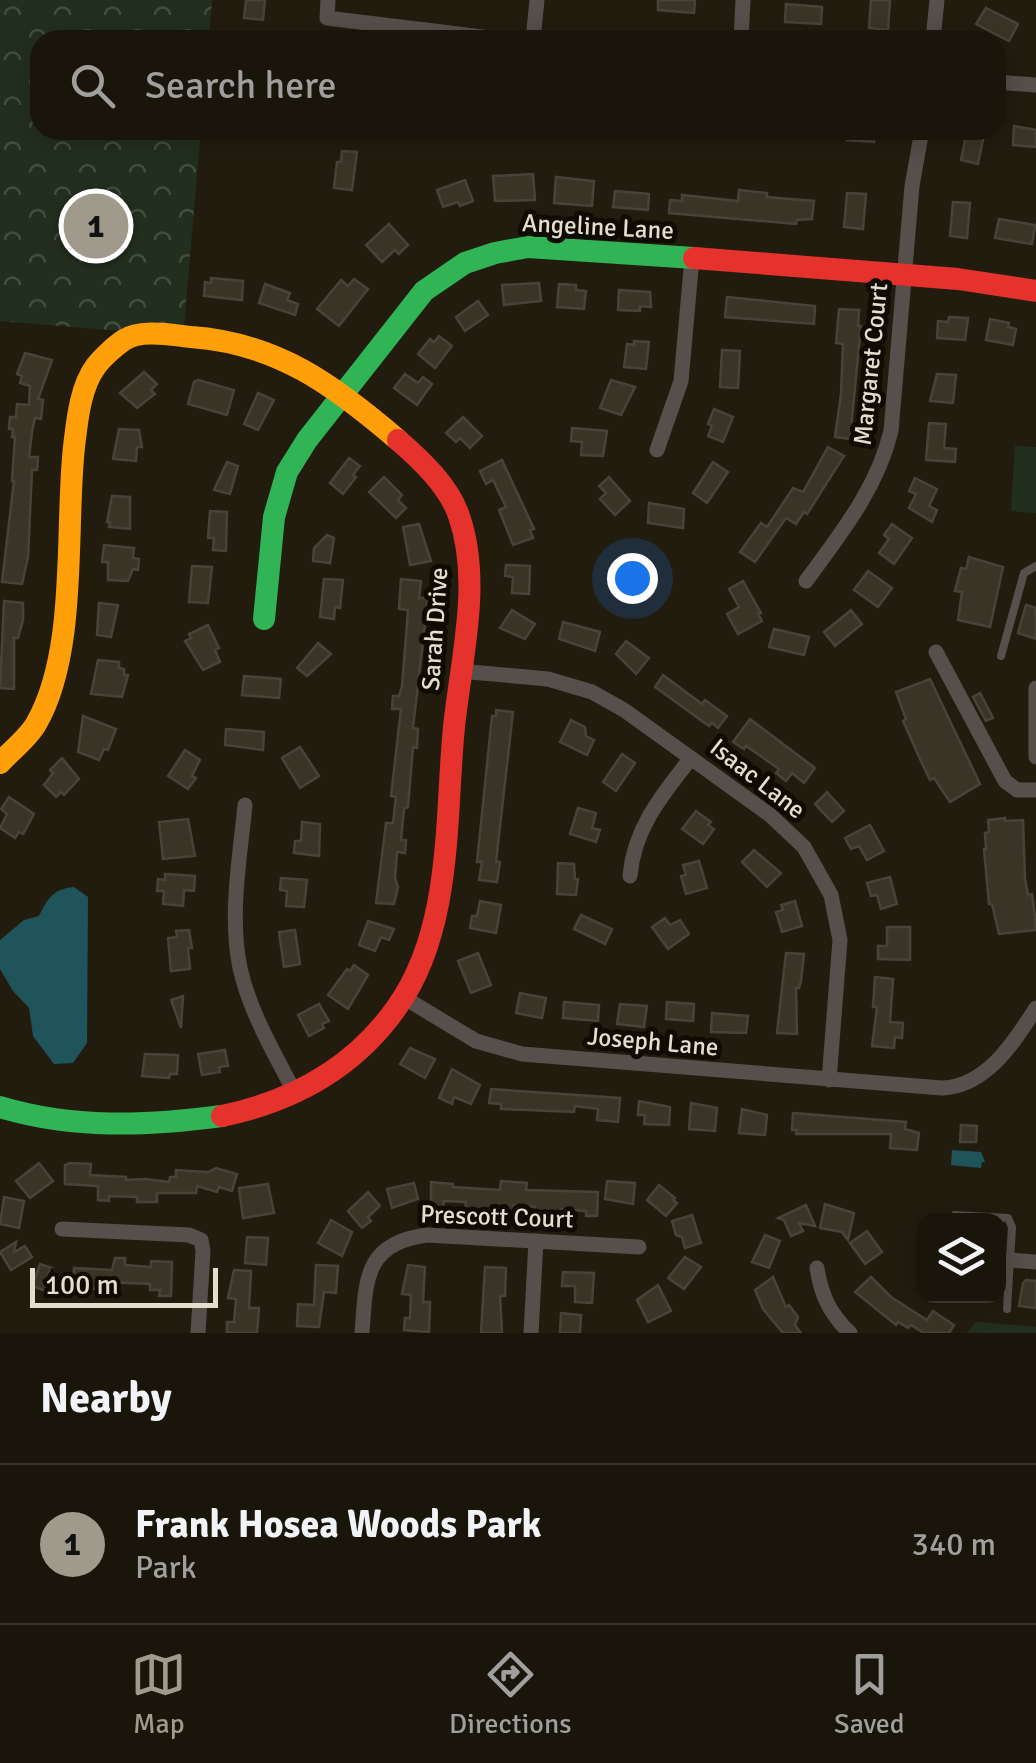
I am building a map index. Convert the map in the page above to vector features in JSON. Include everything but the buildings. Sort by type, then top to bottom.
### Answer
[{"type":"street","points":[[328,0],[328,18],[425,30]]},
{"type":"street","points":[[535,30],[537,0]]},
{"type":"street","points":[[741,30],[744,0]]},
{"type":"street","points":[[934,30],[937,0]]},
{"type":"street","points":[[1006,83],[1036,85]]},
{"type":"street","name":"Margaret Court","points":[[806,581],[868,492],[891,431],[912,186],[920,140]]},
{"type":"street","name":"Angeline Lane","points":[[264,619],[270,546],[280,490],[306,440],[424,291],[446,273],[480,256],[545,246],[1005,284],[1036,291]]},
{"type":"street","points":[[657,450],[681,380],[692,258]]},
{"type":"street","name":"Sarah Drive","points":[[0,763],[34,732],[56,681],[78,416],[84,389],[101,356],[124,340],[142,334],[234,342],[279,356],[340,395],[423,462],[447,490],[464,533],[467,560],[460,671],[434,917],[427,944],[403,997],[377,1034],[335,1072],[296,1095],[251,1112],[214,1119],[109,1124],[7,1113]]},
{"type":"street","points":[[936,652],[1005,782],[1018,790],[1036,790]]},
{"type":"street","name":"Isaac Lane","points":[[460,671],[575,685],[624,710],[791,834],[820,870],[838,922],[840,968],[830,1080]]},
{"type":"street","points":[[1036,688],[1036,756]]},
{"type":"street","points":[[630,876],[632,856],[646,820],[691,758]]},
{"type":"street","points":[[246,806],[236,920],[240,968],[255,1013],[296,1095]]},
{"type":"street","name":"Joseph Lane","points":[[403,997],[459,1032],[522,1054],[952,1088],[977,1078],[997,1060],[1036,1008]]},
{"type":"street","points":[[62,1228],[189,1235],[201,1240],[198,1333]]},
{"type":"street","name":"Prescott Court","points":[[362,1333],[368,1276],[377,1259],[399,1241],[427,1235],[639,1247]]},
{"type":"street","points":[[531,1333],[536,1241]]},
{"type":"street","points":[[1011,1260],[1036,1262]]},
{"type":"street","points":[[816,1268],[822,1296],[831,1313],[850,1333]]},
{"type":"lane","points":[[1001,656],[1024,573],[1036,566]]},
{"type":"lane","points":[[1006,1218],[1012,1227],[1007,1309]]},
{"type":"green space","points":[[0,0],[212,0],[210,30],[30,30],[30,140],[200,140],[183,336],[0,321]]},
{"type":"green space","points":[[1015,446],[1036,447],[1036,513],[1011,511]]},
{"type":"green space","points":[[976,1322],[1036,1327],[1036,1333],[967,1333]]},
{"type":"water","points":[[74,887],[88,897],[87,1043],[73,1063],[54,1064],[33,1036],[29,1008],[0,969],[0,940],[24,920],[39,916],[56,892]]},
{"type":"water","points":[[952,1150],[981,1152],[985,1162],[981,1168],[951,1165]]},
{"type":"traffic: fast","points":[[264,619],[274,517],[287,472],[307,440],[424,291],[465,263],[528,247],[694,258]]},
{"type":"traffic: fast","points":[[0,1107],[55,1119],[110,1124],[222,1116]]},
{"type":"traffic: slow","points":[[0,763],[33,729],[49,695],[64,626],[80,405],[91,374],[117,345],[131,337],[156,334],[251,348],[327,385],[398,440]]},
{"type":"traffic: jam","points":[[694,258],[958,279],[1036,291]]},
{"type":"traffic: jam","points":[[222,1116],[298,1091],[342,1064],[397,1007],[428,943],[443,872],[454,727],[468,621],[469,567],[459,516],[448,494],[398,440]]},
{"type":"place","name":"Frank Hosea Woods Park","points":[[96,226]]}]
